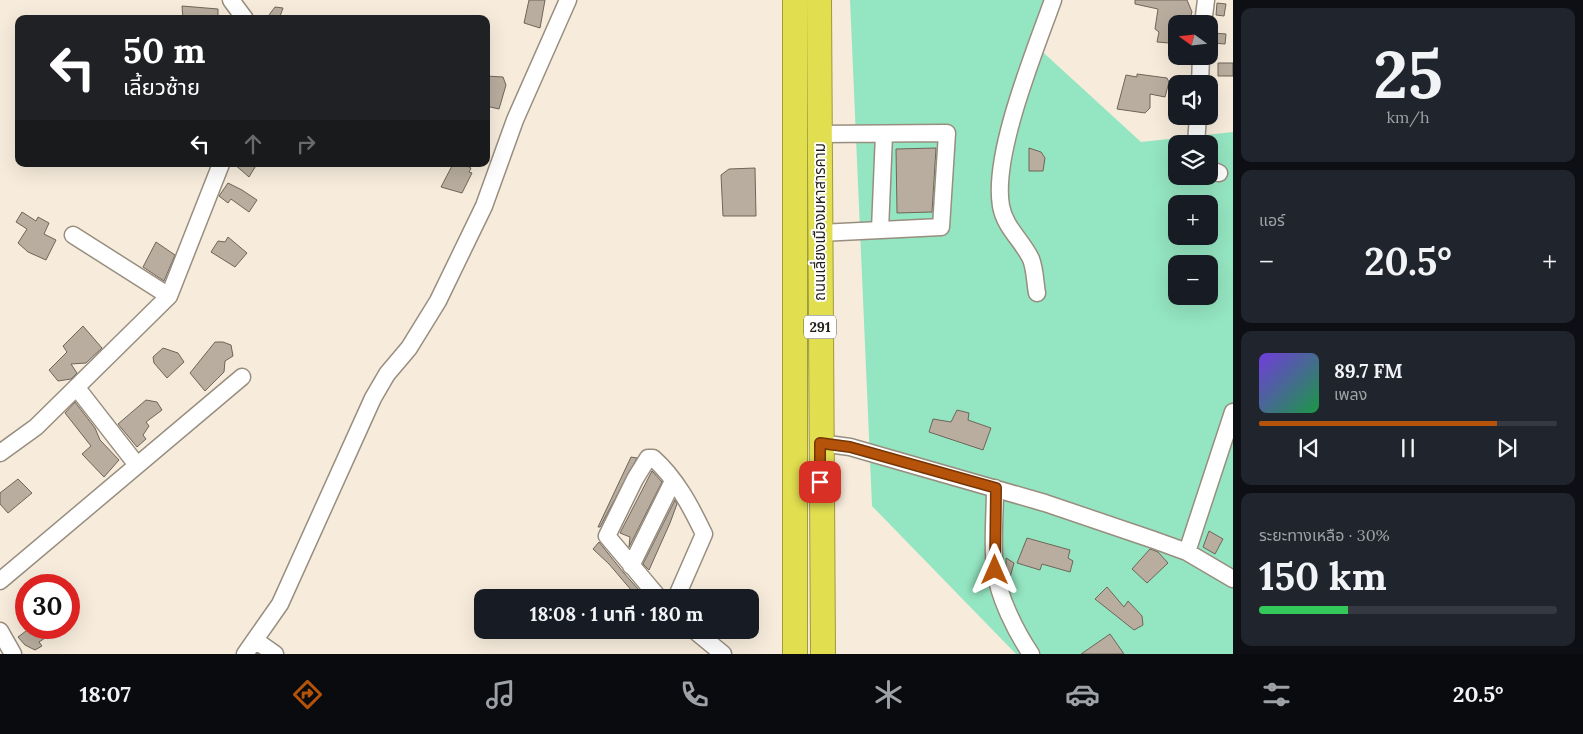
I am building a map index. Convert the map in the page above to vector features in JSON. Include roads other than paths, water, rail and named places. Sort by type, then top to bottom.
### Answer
[{"type":"highway","name":"ถนนเลี่ยงเมืองมหาสารคาม","points":[[795,0],[795,654]]},
{"type":"highway","name":"ถนนเลี่ยงเมืองมหาสารคาม","points":[[819,0],[820,443],[823,654]]},
{"type":"street","points":[[229,15],[231,0]]},
{"type":"street","points":[[231,0],[242,15]]},
{"type":"street","points":[[245,654],[280,604],[373,398],[387,374],[409,348],[442,292],[484,206],[515,120],[568,0]]},
{"type":"street","points":[[1037,293],[1031,259],[1006,223],[1001,204],[1003,164],[1014,112],[1053,0]]},
{"type":"street","points":[[1204,15],[1206,0]]},
{"type":"street","points":[[820,134],[947,133],[942,227],[820,232]]},
{"type":"street","points":[[880,230],[884,134]]},
{"type":"street","points":[[0,453],[36,427],[169,296],[220,167]]},
{"type":"street","points":[[73,235],[169,296]]},
{"type":"street","points":[[0,581],[242,377]]},
{"type":"street","points":[[77,388],[137,465]]},
{"type":"street","points":[[1187,552],[1233,412]]},
{"type":"street","points":[[820,443],[850,447],[1045,502],[1187,552],[1233,579]]},
{"type":"street","points":[[651,589],[607,536],[635,479],[648,458],[653,458],[664,468],[692,509],[704,534],[680,589]]},
{"type":"street","points":[[631,566],[673,481]]},
{"type":"street","points":[[996,488],[995,570],[1006,607],[1021,640],[1031,654]]},
{"type":"street","points":[[0,631],[13,654]]},
{"type":"street","points":[[705,639],[723,654]]},
{"type":"street","points":[[254,640],[275,654]]}]
